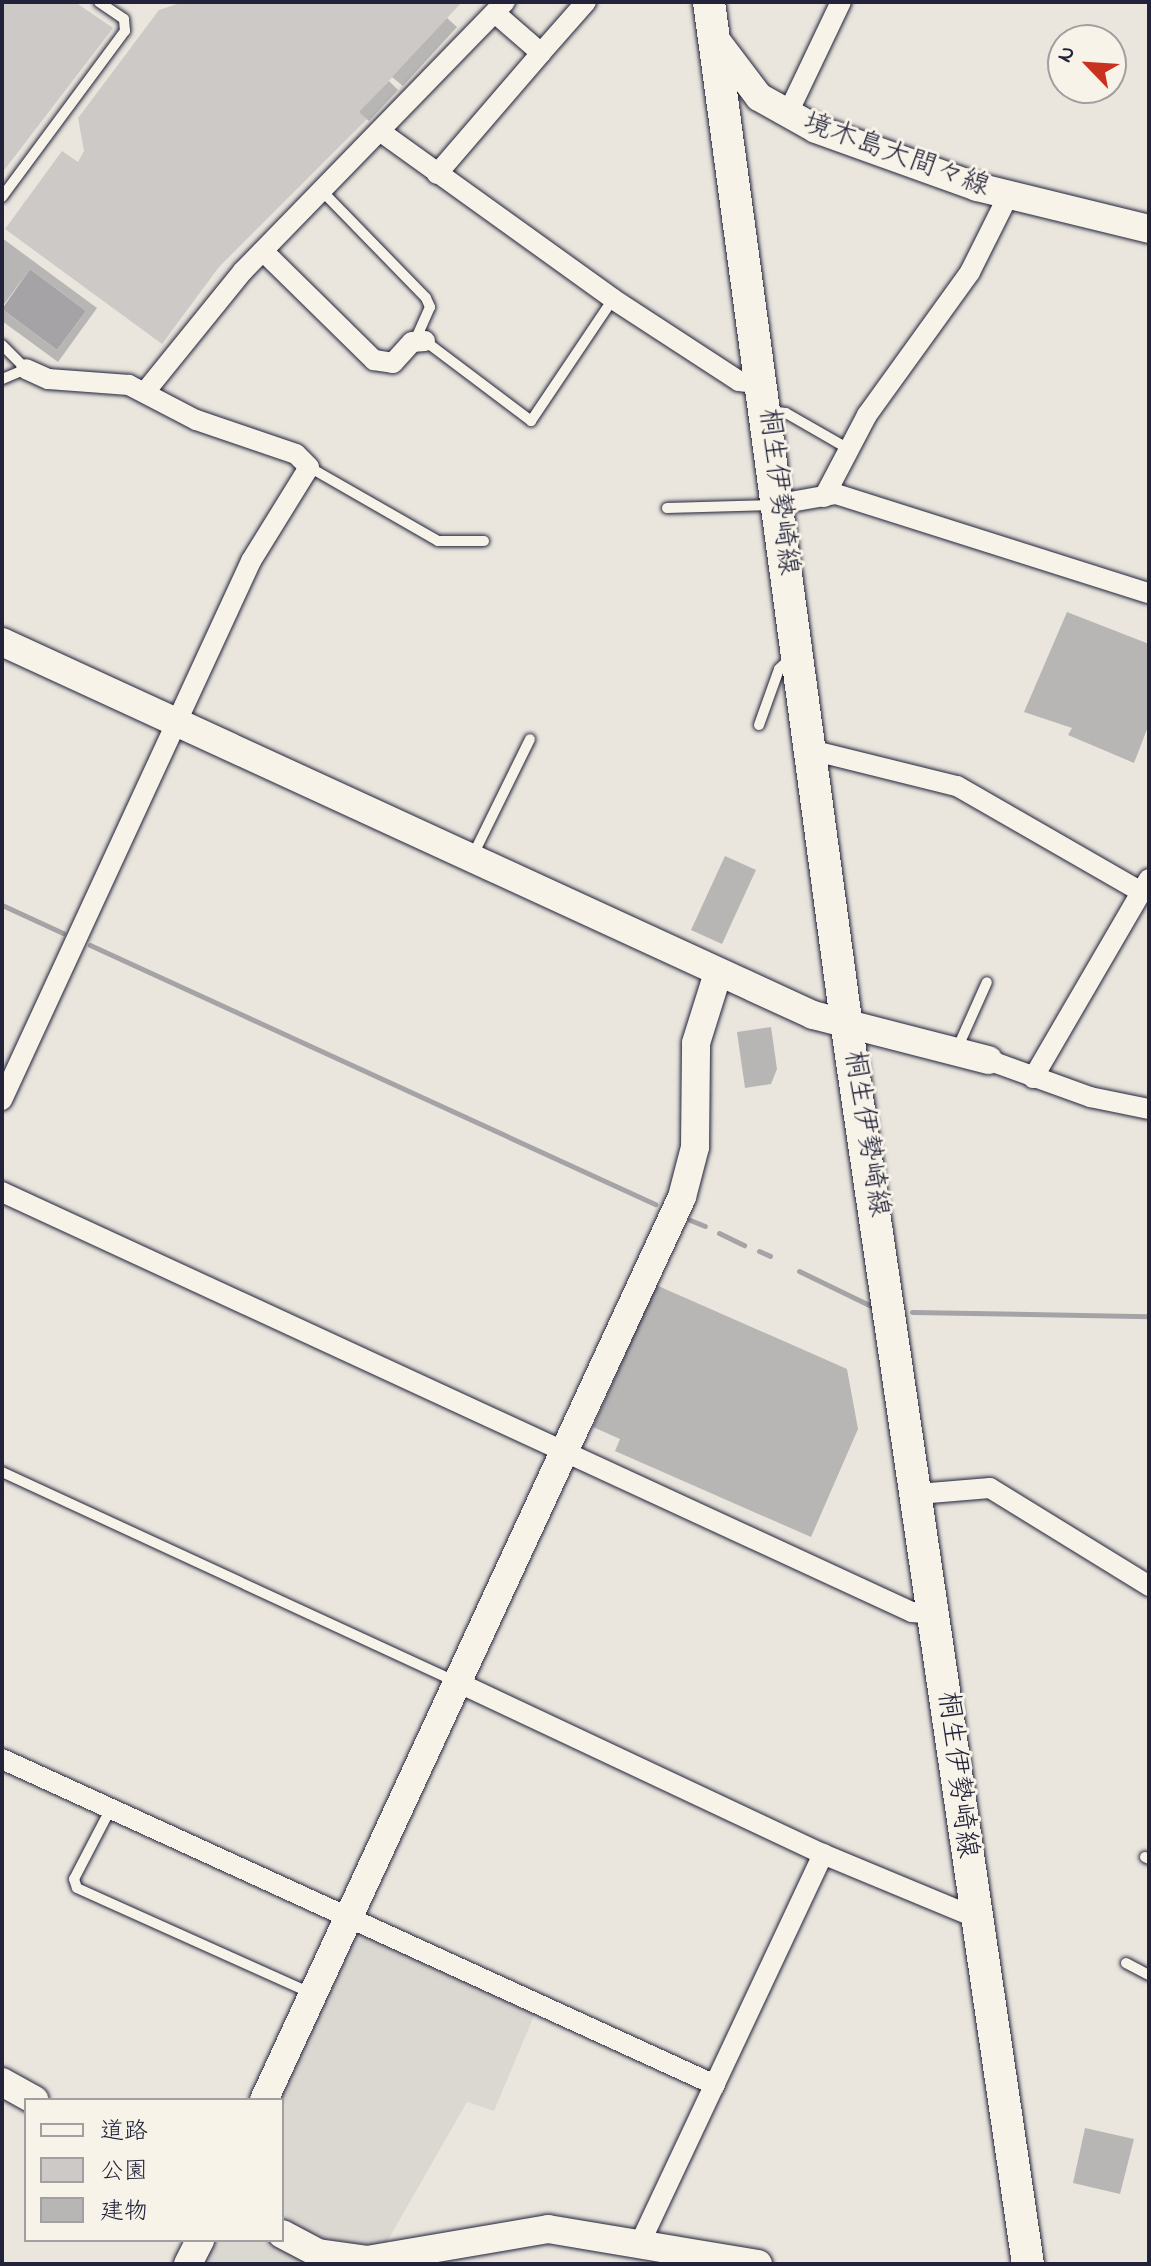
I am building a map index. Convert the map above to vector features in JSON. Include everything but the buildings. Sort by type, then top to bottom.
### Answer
[{"type":"main road","name":"桐生伊勢崎線","points":[[709,2],[765,398],[847,1028],[936,1614],[974,1917],[1028,2264]]},
{"type":"street","points":[[437,174],[586,2]]},
{"type":"street","name":"境木島大間々線","points":[[699,2],[713,34],[739,76],[787,115],[883,157],[1008,196],[1149,229]]},
{"type":"street","points":[[787,115],[841,2]]},
{"type":"street","points":[[145,392],[263,251],[500,8],[541,53]]},
{"type":"street","points":[[381,132],[613,299],[765,398]]},
{"type":"street","points":[[824,497],[847,448],[970,272],[1008,196]]},
{"type":"street","points":[[263,251],[374,360],[393,363],[420,341]]},
{"type":"street","points":[[2,1100],[251,561],[309,467],[296,454],[196,420],[145,392],[107,380],[48,379],[26,369]]},
{"type":"street","points":[[779,504],[836,494],[1149,593]]},
{"type":"street","points":[[2,642],[718,973],[847,1028],[988,1060],[1033,1078],[1149,1109]]},
{"type":"street","points":[[811,750],[957,786],[1145,886],[1033,1078]]},
{"type":"street","points":[[265,2098],[690,1176],[696,1043],[718,973]]},
{"type":"street","points":[[2,1192],[912,1612],[936,1614]]},
{"type":"street","points":[[918,1494],[990,1488],[1149,1586]]},
{"type":"street","points":[[457,1682],[823,1854],[974,1917]]},
{"type":"street","points":[[2,1759],[715,2085]]},
{"type":"street","points":[[641,2252],[823,1854]]},
{"type":"street","points":[[2,2082],[30,2098]]},
{"type":"street","points":[[284,2235],[318,2253],[367,2260],[548,2229],[641,2252],[758,2264]]},
{"type":"street","points":[[188,2264],[199,2242]]},
{"type":"lane","points":[[2,197],[125,31],[124,19],[99,2]]},
{"type":"lane","points":[[322,191],[426,298],[430,307],[420,341],[531,421],[613,299]]},
{"type":"lane","points":[[2,345],[26,369],[2,379]]},
{"type":"lane","points":[[765,398],[847,448]]},
{"type":"lane","points":[[309,467],[438,541],[484,541]]},
{"type":"lane","points":[[667,508],[779,504]]},
{"type":"lane","points":[[759,725],[779,669],[797,654]]},
{"type":"lane","points":[[471,859],[530,739]]},
{"type":"lane","points":[[956,1052],[987,982]]},
{"type":"lane","points":[[2,1472],[457,1682]]},
{"type":"lane","points":[[111,1808],[74,1879],[77,1888],[312,1994]]},
{"type":"lane","points":[[1126,1963],[1149,1975]]},
{"type":"shaded area","points":[[30,269],[86,311],[57,350],[2,309]]},
{"type":"shaded area","points":[[360,1933],[536,2011],[494,2111],[467,2102],[384,2247],[312,2237],[284,2225],[284,2098],[277,2098],[351,1935]]},
{"type":"shaded area","points":[[208,2242],[277,2242],[321,2264],[197,2264]]},
{"type":"green space","points":[[2,2],[75,2],[113,28],[2,173]]},
{"type":"green space","points":[[183,2],[462,2],[360,112],[367,119],[219,267],[162,344],[5,229],[62,151],[78,162],[84,151],[78,118],[159,10]]},
{"type":"waterway","points":[[2,905],[63,933]]},
{"type":"waterway","points":[[90,945],[655,1204]]},
{"type":"waterway","points":[[690,1220],[705,1226]]},
{"type":"waterway","points":[[719,1233],[744,1245]]},
{"type":"waterway","points":[[759,1251],[770,1256]]},
{"type":"waterway","points":[[799,1271],[873,1307]]},
{"type":"waterway","points":[[912,1312],[1149,1316]]}]
